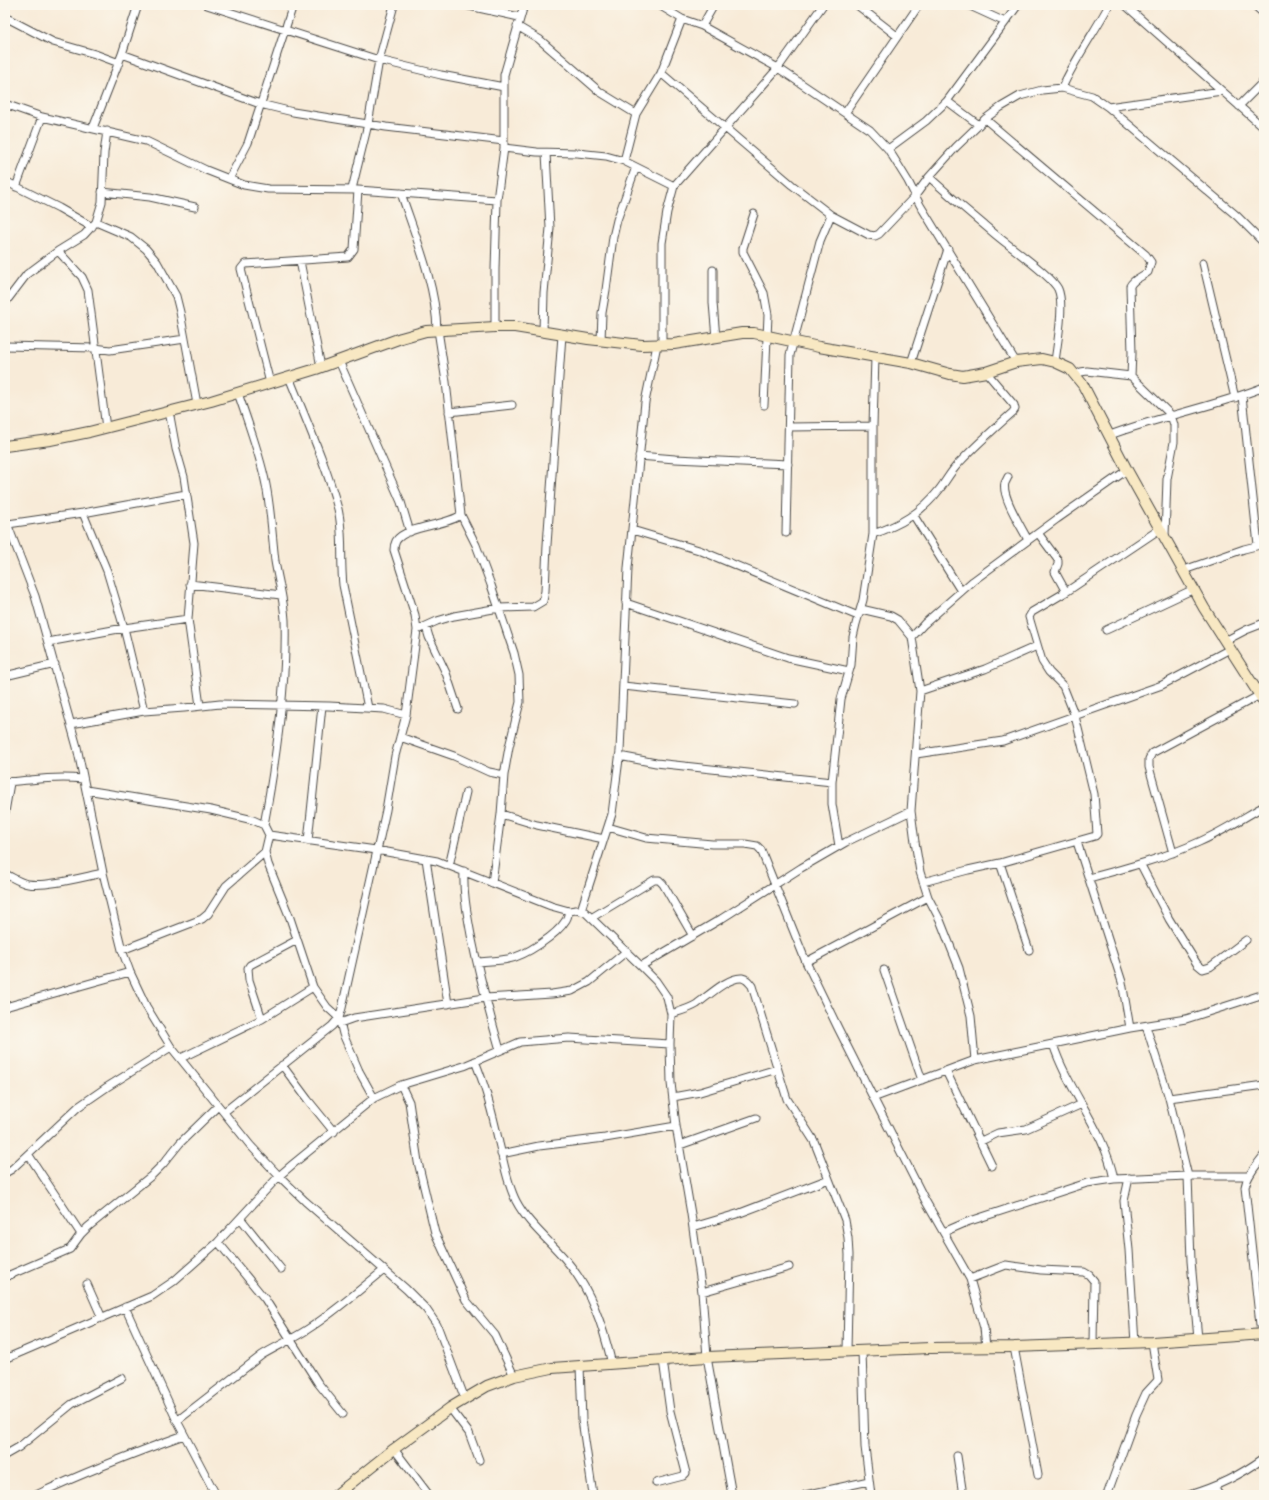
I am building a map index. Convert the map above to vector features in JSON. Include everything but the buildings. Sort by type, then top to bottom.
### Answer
[{"type":"street","points":[[93,128],[122,54],[138,5]]},
{"type":"street","points":[[207,5],[380,60],[441,75],[504,87]]},
{"type":"street","points":[[229,179],[248,143],[293,5]]},
{"type":"street","points":[[270,383],[241,269],[245,264],[348,257],[354,249],[355,189],[380,60],[394,5]]},
{"type":"street","points":[[465,5],[519,17]]},
{"type":"street","points":[[495,326],[497,200],[504,144],[504,87],[507,62],[519,17],[524,5]]},
{"type":"street","points":[[659,5],[682,19],[702,26],[778,68],[870,130],[888,149],[1016,362]]},
{"type":"street","points":[[702,26],[714,5]]},
{"type":"street","points":[[581,910],[612,814],[619,756],[628,568],[645,402],[660,345],[662,242],[667,212],[674,186],[778,68],[823,5]]},
{"type":"street","points":[[856,5],[897,36]]},
{"type":"street","points":[[845,113],[919,5]]},
{"type":"street","points":[[968,5],[1005,22]]},
{"type":"street","points":[[888,149],[926,121],[947,101],[1018,5]]},
{"type":"street","points":[[1062,88],[1071,69],[1109,5]]},
{"type":"street","points":[[1125,5],[1264,128]]},
{"type":"street","points":[[1254,5],[1264,14]]},
{"type":"street","points":[[5,17],[53,42],[95,54],[118,63]]},
{"type":"street","points":[[624,161],[636,114],[661,73],[682,19]]},
{"type":"street","points":[[517,26],[539,40],[600,92],[636,114]]},
{"type":"street","points":[[122,54],[260,104],[293,112],[504,144],[546,153],[606,156],[624,161],[674,186]]},
{"type":"street","points":[[661,73],[792,185],[831,214],[869,235],[875,236],[879,234],[915,196],[929,177],[956,147],[985,119],[1001,107],[1020,96],[1042,90],[1062,88],[1092,96],[1108,107],[1216,198],[1264,243]]},
{"type":"street","points":[[1239,106],[1264,81]]},
{"type":"street","points":[[1108,107],[1222,91]]},
{"type":"street","points":[[947,101],[979,125]]},
{"type":"street","points":[[5,104],[42,118],[107,131],[146,141],[206,170],[244,185],[268,189],[355,189],[497,200]]},
{"type":"street","points":[[16,187],[42,118]]},
{"type":"street","points":[[985,119],[1146,255],[1151,262],[1148,272],[1132,282],[1130,286],[1132,353],[1131,376]]},
{"type":"street","points":[[5,303],[27,274],[58,251],[84,235],[94,224],[102,202],[104,153],[107,131]]},
{"type":"street","points":[[543,331],[544,293],[550,228],[546,153]]},
{"type":"street","points":[[601,341],[602,313],[613,237],[617,220],[636,167]]},
{"type":"street","points":[[929,177],[996,236],[1049,278],[1058,288],[1061,300],[1055,362]]},
{"type":"street","points":[[5,181],[94,224],[131,237],[146,249],[157,262],[176,296],[197,404]]},
{"type":"street","points":[[102,192],[150,197],[195,207]]},
{"type":"street","points":[[400,193],[433,296],[461,515],[476,545],[499,608],[514,653],[519,675],[520,702],[504,775],[501,814],[492,883]]},
{"type":"street","points":[[754,214],[743,252],[764,293],[767,305],[769,326],[767,335],[764,405]]},
{"type":"street","points":[[786,534],[790,355],[820,241],[831,214]]},
{"type":"street","points":[[910,363],[948,249]]},
{"type":"street","points":[[58,251],[82,277],[88,290],[106,428]]},
{"type":"street","points":[[300,260],[321,367]]},
{"type":"street","points":[[1203,263],[1235,398]]},
{"type":"street","points":[[713,270],[713,303],[716,338]]},
{"type":"street","points":[[5,446],[50,440],[106,428],[238,393],[339,361],[407,336],[437,330],[495,326],[515,327],[622,344],[660,345],[742,333],[754,333],[910,363],[963,376],[986,372],[1016,362],[1042,359],[1055,362],[1070,369],[1083,385],[1127,470],[1194,589],[1262,698],[1152,753],[1149,759],[1149,767],[1173,853]]},
{"type":"street","points":[[417,630],[437,621],[454,616],[499,608],[532,607],[543,601],[545,591],[562,335]]},
{"type":"street","points":[[5,346],[95,348],[110,350],[185,339]]},
{"type":"street","points":[[838,846],[832,804],[832,782],[841,699],[851,665],[853,637],[860,613],[870,561],[873,534],[872,426],[875,357]]},
{"type":"street","points":[[339,361],[401,502],[410,532]]},
{"type":"street","points":[[1076,375],[1087,371],[1131,376],[1171,415],[1174,425],[1174,442],[1167,479],[1162,533]]},
{"type":"street","points":[[873,534],[887,530],[914,516],[933,497],[960,462],[980,441],[1013,412],[1015,409],[1014,405],[986,372]]},
{"type":"street","points":[[289,377],[321,458],[338,509],[342,537],[341,566],[343,585],[368,708]]},
{"type":"street","points":[[1110,436],[1132,427],[1171,415],[1242,396],[1264,386]]},
{"type":"street","points":[[238,393],[252,434],[266,485],[275,560],[285,619],[281,706],[270,795],[264,825],[268,835],[265,852],[268,864],[290,918],[313,987],[327,1007],[340,1020]]},
{"type":"street","points":[[1184,570],[1261,544],[1242,396]]},
{"type":"street","points":[[449,412],[512,405]]},
{"type":"street","points":[[169,411],[186,494],[194,543],[188,619],[200,706]]},
{"type":"street","points":[[789,428],[872,426]]},
{"type":"street","points":[[639,456],[788,464]]},
{"type":"street","points":[[912,637],[924,624],[962,590],[1028,540],[1127,470]]},
{"type":"street","points":[[1008,477],[1005,483],[1006,495],[1028,540]]},
{"type":"street","points":[[186,494],[83,513],[6,521],[36,596],[55,664],[71,724],[103,873],[122,950],[130,972],[146,1006],[171,1047],[250,1145],[279,1176],[406,1289],[426,1309],[436,1325],[465,1399]]},
{"type":"street","points":[[83,513],[107,571],[124,628],[144,710]]},
{"type":"street","points":[[374,1098],[359,1071],[343,1034],[340,1020],[376,850],[386,810],[395,756],[406,715],[417,630],[415,615],[394,550],[396,541],[402,536],[461,515]]},
{"type":"street","points":[[914,516],[962,590]]},
{"type":"street","points":[[632,530],[699,550],[860,613],[891,616],[898,620],[912,637],[920,691],[911,811],[916,849],[923,882],[928,897],[940,920],[959,968],[971,1016],[976,1060]]},
{"type":"street","points":[[1038,533],[1058,560],[1055,572],[1066,592]]},
{"type":"street","points":[[923,882],[1093,838],[1097,834],[1094,794],[1075,716],[1063,686],[1049,672],[1042,661],[1029,614],[1162,533]]},
{"type":"street","points":[[5,540],[14,539]]},
{"type":"street","points":[[190,584],[281,595]]},
{"type":"street","points":[[1106,630],[1194,589]]},
{"type":"street","points":[[626,603],[788,658],[849,671]]},
{"type":"street","points":[[48,642],[124,628],[188,619]]},
{"type":"street","points":[[916,754],[1003,741],[1162,685],[1228,645],[1246,630],[1264,623]]},
{"type":"street","points":[[426,627],[429,637],[446,673],[458,709]]},
{"type":"street","points":[[920,691],[985,669],[1037,646]]},
{"type":"street","points":[[5,676],[55,664]]},
{"type":"street","points":[[623,686],[795,704]]},
{"type":"street","points":[[71,724],[144,710],[220,704],[368,708],[384,709],[406,715]]},
{"type":"street","points":[[308,841],[322,706]]},
{"type":"street","points":[[400,737],[454,756],[489,772],[504,775]]},
{"type":"street","points":[[619,756],[656,763],[832,782]]},
{"type":"street","points":[[5,812],[8,782],[66,777],[83,779]]},
{"type":"street","points":[[86,790],[211,810],[253,820],[264,825]]},
{"type":"street","points":[[449,866],[466,792]]},
{"type":"street","points":[[1088,878],[1140,865],[1201,842],[1264,806]]},
{"type":"street","points":[[642,966],[694,936],[838,846],[911,811]]},
{"type":"street","points":[[501,814],[537,825],[604,839]]},
{"type":"street","points":[[608,826],[646,838],[718,844],[745,844],[757,846],[761,850],[806,962],[925,1200],[970,1279],[984,1328],[986,1347]]},
{"type":"street","points":[[268,835],[376,850],[436,861],[551,906],[569,911],[581,910],[627,951],[656,981],[667,997],[671,1014],[670,1044],[676,1126],[702,1292],[707,1357],[732,1495]]},
{"type":"street","points":[[1077,842],[1122,982],[1130,1028]]},
{"type":"street","points":[[122,950],[202,919],[208,914],[226,886],[265,852]]},
{"type":"street","points":[[426,859],[448,1004]]},
{"type":"street","points":[[1000,863],[1029,950]]},
{"type":"street","points":[[1140,865],[1169,919],[1197,964],[1203,970],[1210,967],[1246,940]]},
{"type":"street","points":[[464,871],[463,894],[485,998],[500,1050]]},
{"type":"street","points":[[5,874],[21,882],[32,884],[68,881],[103,873]]},
{"type":"street","points":[[591,918],[654,880],[658,880],[663,884],[694,936]]},
{"type":"street","points":[[806,962],[928,897]]},
{"type":"street","points":[[477,962],[509,959],[526,952],[548,938],[561,926],[567,918],[569,911]]},
{"type":"street","points":[[262,1019],[249,980],[248,968],[297,940]]},
{"type":"street","points":[[224,1112],[340,1020],[485,998],[552,994],[572,991],[589,982],[627,951]]},
{"type":"street","points":[[884,970],[922,1080]]},
{"type":"street","points":[[5,1007],[130,972]]},
{"type":"street","points":[[671,1014],[686,1010],[718,988],[730,982],[742,978],[747,980],[752,986],[786,1099],[814,1141],[844,1220],[848,1238],[847,1351]]},
{"type":"street","points":[[181,1058],[262,1019],[313,987]]},
{"type":"street","points":[[873,1098],[976,1060],[1130,1028],[1186,1019],[1264,994]]},
{"type":"street","points":[[1146,1026],[1169,1098],[1188,1176],[1191,1262],[1198,1339]]},
{"type":"street","points":[[5,1359],[152,1296],[174,1281],[218,1242],[241,1219],[279,1176],[374,1098],[402,1085],[475,1061],[520,1042],[569,1038],[670,1044]]},
{"type":"street","points":[[1053,1044],[1063,1072],[1103,1143],[1111,1162],[1114,1179]]},
{"type":"street","points":[[5,1173],[28,1154],[78,1107],[171,1047]]},
{"type":"street","points":[[475,1061],[489,1099],[506,1175],[516,1202],[527,1218],[566,1259],[582,1281],[600,1318],[612,1364]]},
{"type":"street","points":[[282,1065],[334,1132]]},
{"type":"street","points":[[673,1098],[700,1092],[777,1070]]},
{"type":"street","points":[[946,1071],[992,1166]]},
{"type":"street","points":[[402,1085],[409,1102],[418,1162],[435,1233],[466,1300],[495,1335],[514,1376]]},
{"type":"street","points":[[1169,1098],[1264,1085]]},
{"type":"street","points":[[981,1141],[998,1133],[1026,1129],[1082,1104]]},
{"type":"street","points":[[5,1277],[70,1249],[81,1234],[151,1176],[163,1164],[180,1142],[218,1106]]},
{"type":"street","points":[[680,1145],[756,1118]]},
{"type":"street","points":[[502,1154],[539,1146],[605,1138],[676,1126]]},
{"type":"street","points":[[28,1154],[81,1234]]},
{"type":"street","points":[[344,1493],[394,1449],[450,1408],[487,1386],[514,1376],[552,1368],[707,1357],[930,1348],[1135,1343],[1263,1334],[1245,1187],[1246,1181],[1264,1155]]},
{"type":"street","points":[[944,1232],[1067,1188],[1087,1183],[1129,1178],[1249,1176]]},
{"type":"street","points":[[1129,1178],[1124,1201],[1129,1250],[1135,1343]]},
{"type":"street","points":[[693,1227],[740,1213],[829,1179]]},
{"type":"street","points":[[241,1219],[281,1269]]},
{"type":"street","points":[[218,1242],[265,1299],[318,1384],[343,1414]]},
{"type":"street","points":[[970,1279],[1006,1265],[1041,1270],[1084,1272],[1094,1281],[1093,1344]]},
{"type":"street","points":[[702,1292],[789,1267]]},
{"type":"street","points":[[177,1421],[262,1355],[291,1340],[326,1317],[384,1270]]},
{"type":"street","points":[[87,1284],[102,1318]]},
{"type":"street","points":[[125,1308],[177,1421],[216,1495]]},
{"type":"street","points":[[1107,1495],[1136,1415],[1146,1393],[1158,1380],[1152,1342]]},
{"type":"street","points":[[1014,1347],[1038,1475]]},
{"type":"street","points":[[862,1351],[865,1447],[871,1495]]},
{"type":"street","points":[[656,1483],[683,1476],[686,1473],[670,1410],[663,1360]]},
{"type":"street","points":[[580,1366],[582,1420],[593,1495]]},
{"type":"street","points":[[5,1455],[19,1447],[72,1404],[122,1378]]},
{"type":"street","points":[[450,1408],[469,1433],[479,1460]]},
{"type":"street","points":[[36,1495],[113,1461],[184,1435]]},
{"type":"street","points":[[394,1449],[429,1495]]},
{"type":"street","points":[[956,1456],[963,1495]]},
{"type":"street","points":[[1189,1495],[1214,1487],[1245,1472],[1264,1458]]},
{"type":"street","points":[[805,1495],[869,1480]]},
{"type":"street","points":[[1214,1487],[1219,1495]]}]
